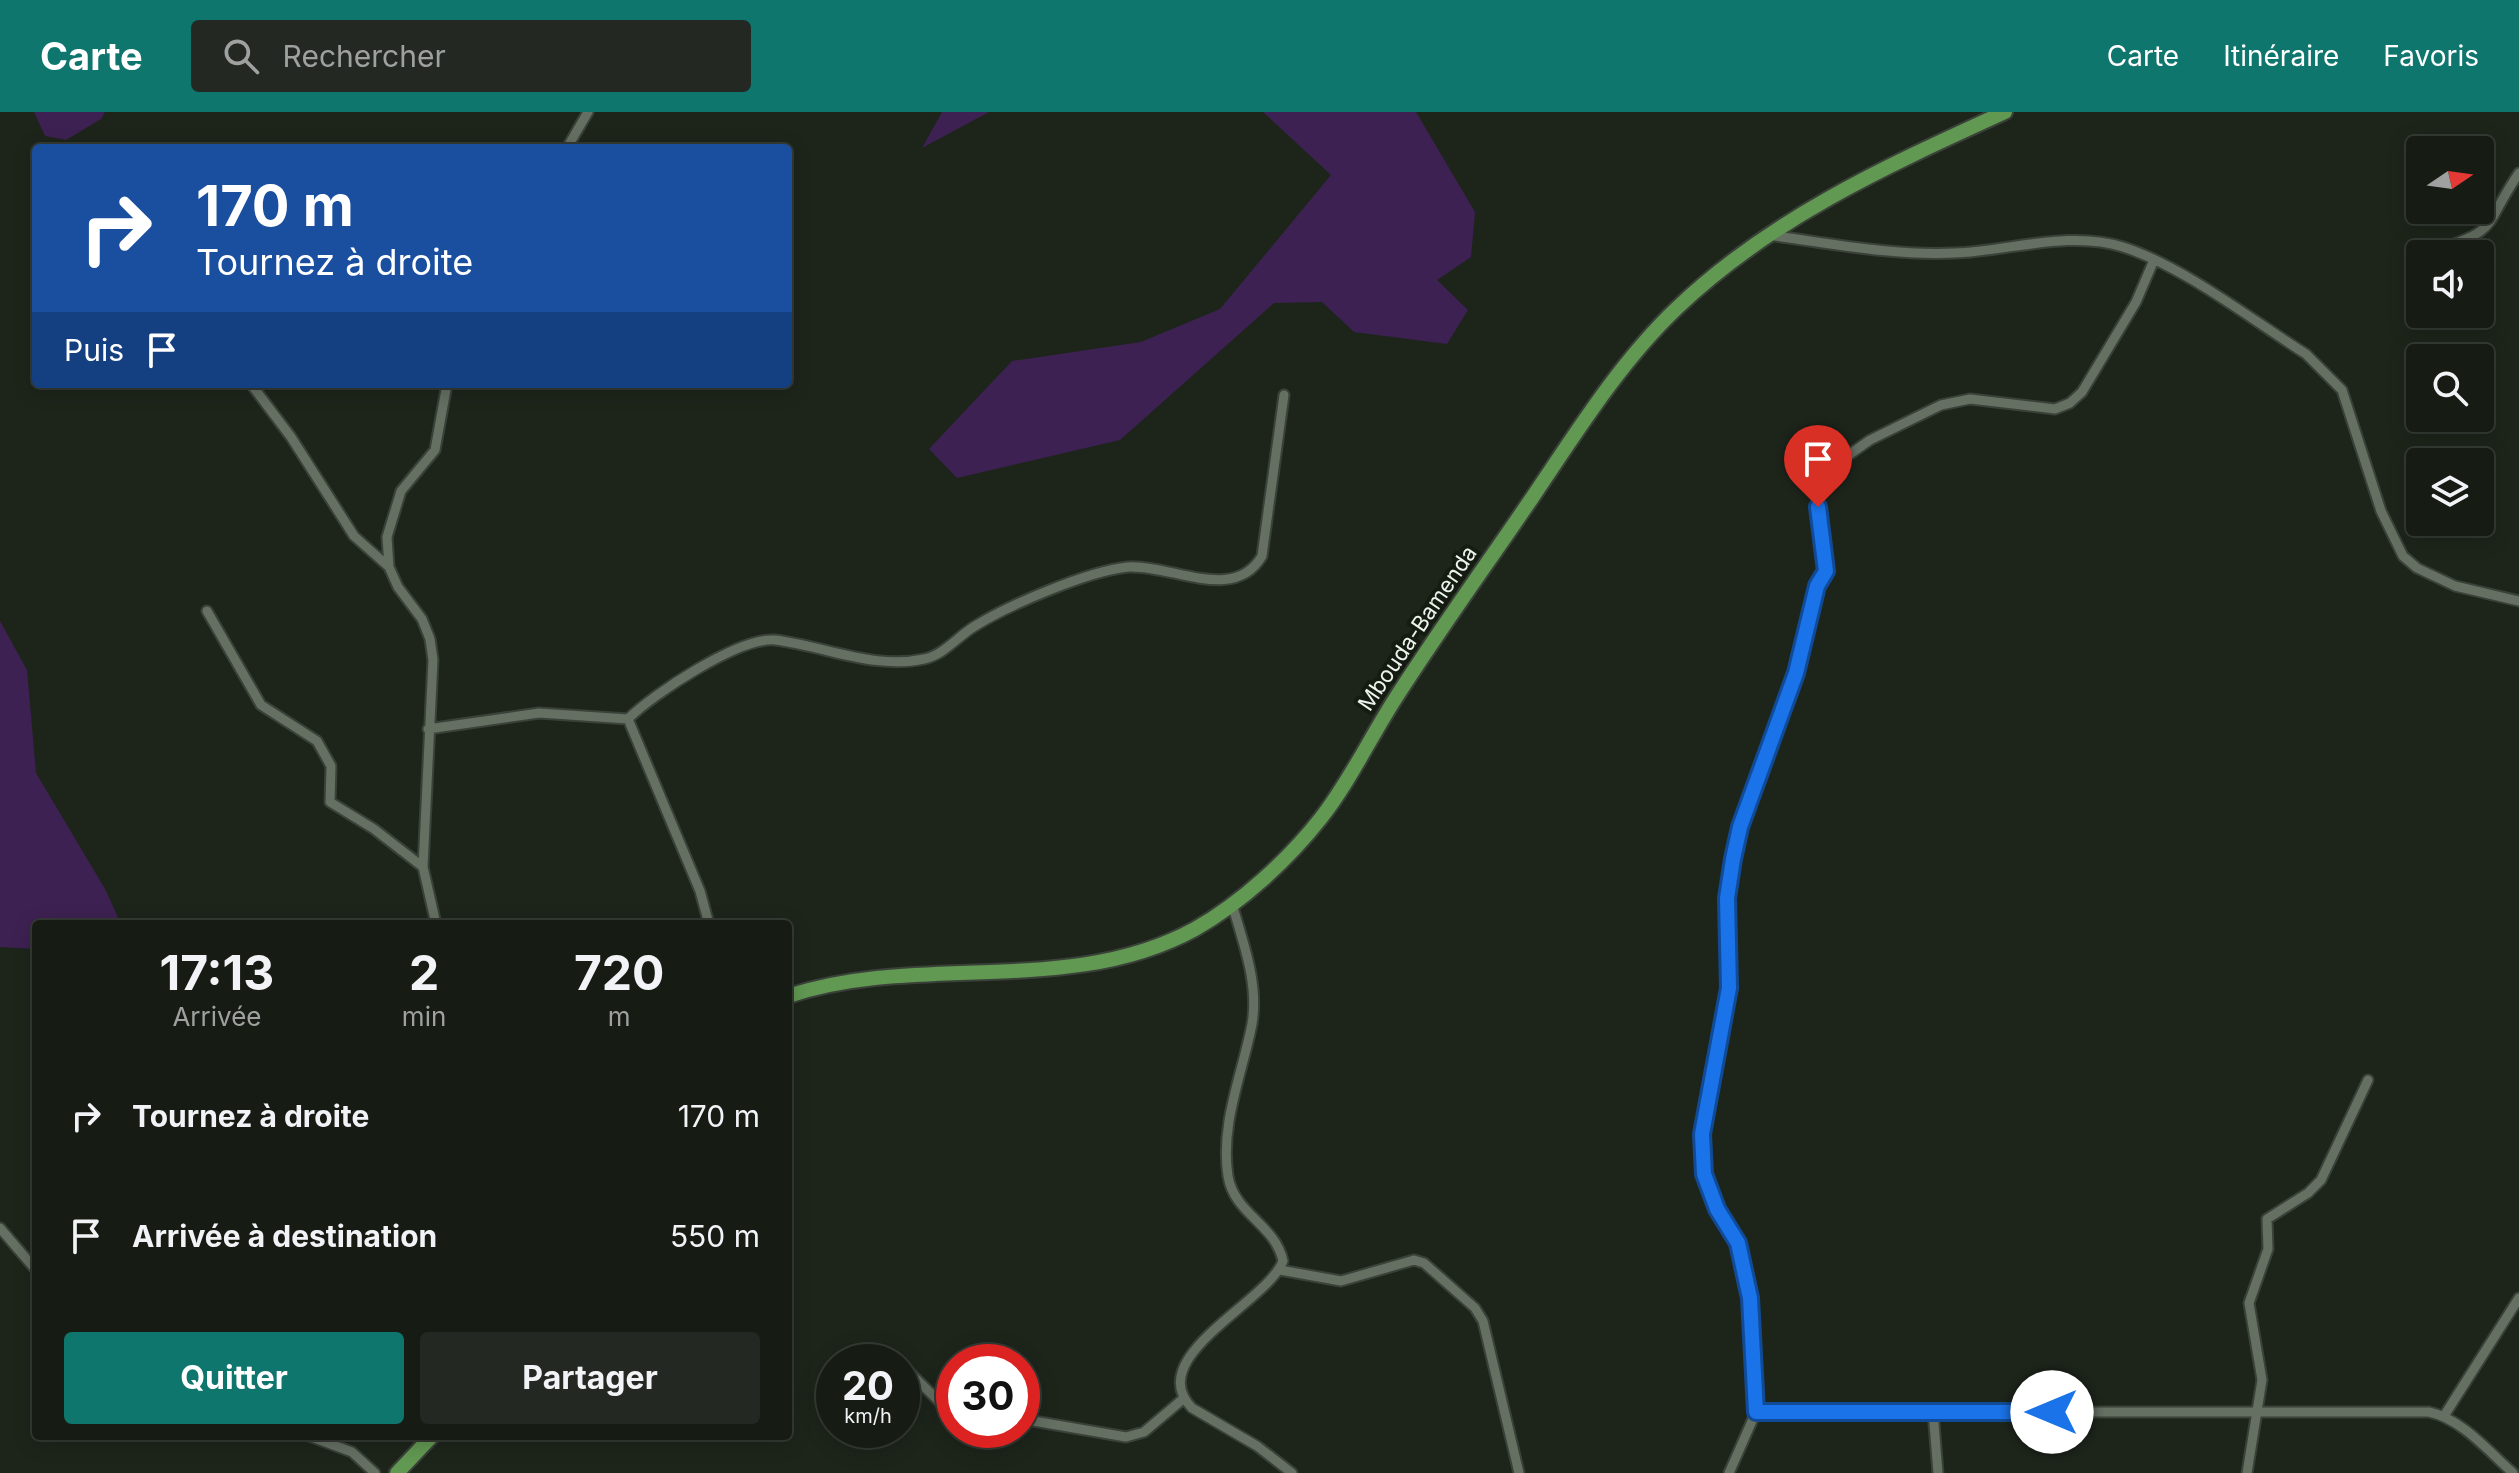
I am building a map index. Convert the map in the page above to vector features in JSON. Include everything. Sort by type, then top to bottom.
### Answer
[{"type":"highway","name":"Mbouda-Bamenda","points":[[792,995],[856,978],[1051,970],[1101,962],[1194,929],[1232,904],[1277,865],[1321,818],[1398,694],[1606,392],[1676,309],[1768,235],[1865,177],[2005,112]]},
{"type":"highway","points":[[397,1473],[428,1440]]},
{"type":"street","points":[[569,144],[588,112]]},
{"type":"street","points":[[2462,240],[2485,231],[2519,173]]},
{"type":"street","points":[[1768,235],[1878,250],[1953,254],[2079,241],[2121,247],[2154,260],[2306,354],[2342,390],[2381,511],[2403,556],[2417,568],[2455,586],[2519,601]]},
{"type":"street","points":[[1729,1473],[1756,1412],[1750,1298],[1738,1243],[1717,1209],[1704,1174],[1702,1134],[1729,988],[1727,898],[1737,837],[1796,673],[1817,586],[1826,571],[1818,507],[1821,484],[1833,466],[1870,440],[1941,405],[1970,399],[2055,409],[2070,403],[2082,392],[2136,302],[2154,260]]},
{"type":"street","points":[[254,388],[291,437],[354,536],[389,567]]},
{"type":"street","points":[[435,920],[423,867],[433,660],[430,639],[422,619],[398,587],[389,567],[387,537],[391,519],[408,480],[435,450],[446,388]]},
{"type":"street","points":[[428,729],[539,713],[628,719],[658,691],[759,640],[887,663],[923,659],[939,653],[991,618],[1084,578],[1117,568],[1139,566],[1227,581],[1243,577],[1254,569],[1262,556],[1284,395]]},
{"type":"street","points":[[207,611],[261,705],[317,741],[331,766],[330,802],[374,829],[423,867]]},
{"type":"street","points":[[628,719],[700,891],[708,920]]},
{"type":"street","points":[[1232,904],[1247,956],[1253,1008],[1234,1087],[1226,1153],[1228,1177],[1239,1204],[1272,1233],[1281,1250],[1280,1270],[1197,1345],[1183,1369],[1179,1387],[1183,1399],[1292,1473]]},
{"type":"street","points":[[2247,1473],[2262,1363],[2249,1303],[2268,1249],[2267,1219],[2308,1193],[2321,1180],[2368,1080]]},
{"type":"street","points":[[0,1228],[32,1265]]},
{"type":"street","points":[[1280,1270],[1341,1281],[1404,1261],[1424,1263],[1475,1308],[1483,1321],[1519,1473]]},
{"type":"street","points":[[2444,1416],[2519,1298]]},
{"type":"street","points":[[920,1383],[936,1398]]},
{"type":"street","points":[[1040,1422],[1126,1437],[1144,1432],[1183,1399]]},
{"type":"street","points":[[1933,1411],[1938,1473]]},
{"type":"street","points":[[1756,1412],[2429,1412],[2444,1416],[2513,1473]]},
{"type":"street","points":[[320,1440],[352,1452],[375,1473]]},
{"type":"shaded area","points":[[34,112],[105,112],[101,119],[66,140],[45,136]]},
{"type":"shaded area","points":[[942,112],[989,112],[922,148]]},
{"type":"shaded area","points":[[1263,112],[1416,112],[1475,212],[1471,257],[1437,280],[1468,310],[1447,344],[1354,332],[1322,302],[1274,303],[1120,440],[957,478],[929,449],[1012,361],[1141,342],[1220,309],[1331,175]]},
{"type":"shaded area","points":[[0,621],[27,670],[36,773],[105,889],[119,920],[32,920],[32,949],[0,947]]},
{"type":"route","points":[[1818,507],[1826,571],[1817,586],[1796,673],[1740,827],[1733,859],[1727,898],[1729,988],[1702,1134],[1704,1174],[1717,1209],[1738,1243],[1750,1298],[1756,1412],[2052,1412]]}]
